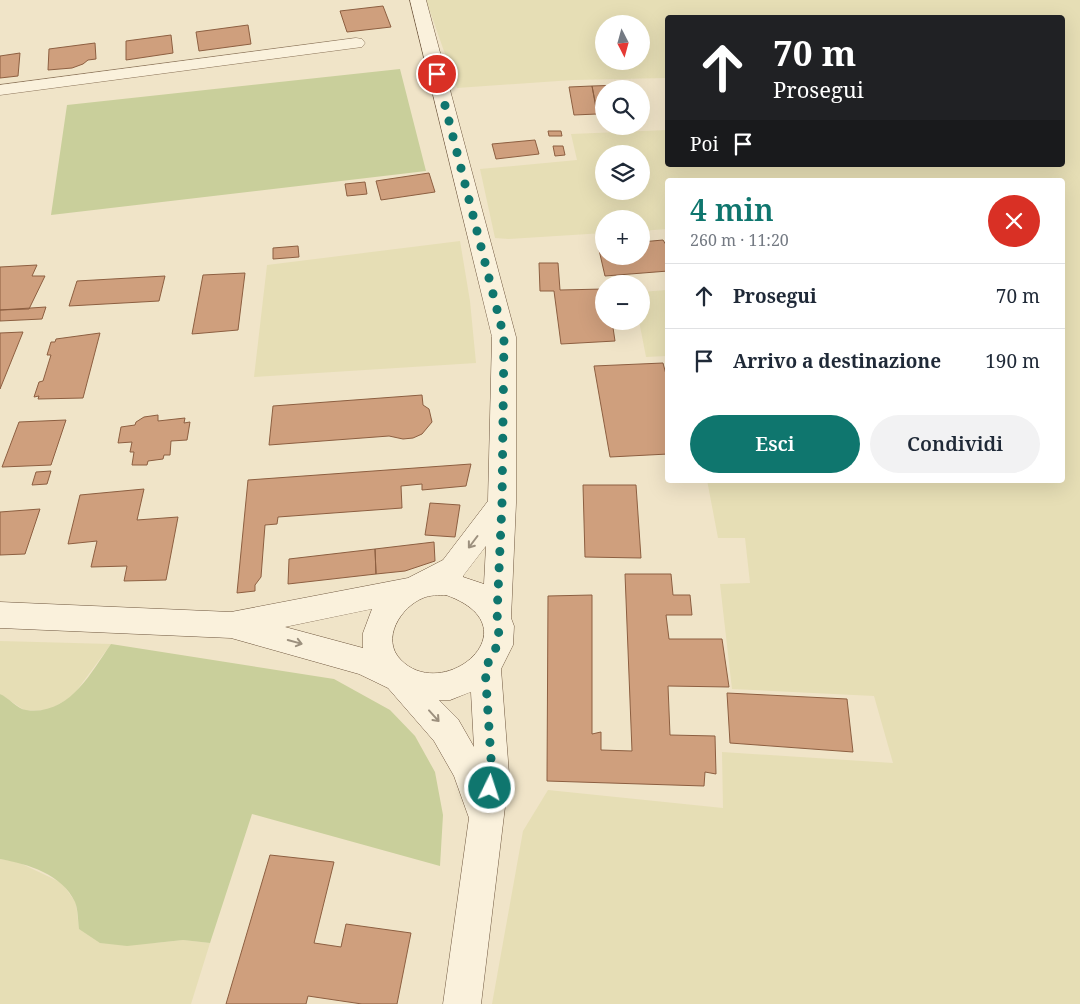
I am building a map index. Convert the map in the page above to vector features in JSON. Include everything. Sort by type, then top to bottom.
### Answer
[{"type":"main road","points":[[231,624],[365,662],[399,678],[425,687],[453,686],[471,678],[485,667],[494,655],[499,642],[500,628],[497,615],[502,503],[504,337],[418,0]]},
{"type":"main road","points":[[0,90],[356,43]]},
{"type":"main road","points":[[486,817],[468,769],[446,730],[387,667],[379,653],[377,638],[380,623],[387,609],[413,589],[453,568],[502,503]]},
{"type":"main road","points":[[0,615],[231,624],[413,589],[430,584],[446,583],[463,586],[477,592],[489,602],[497,615]]},
{"type":"main road","points":[[462,1004],[492,774],[485,667]]},
{"type":"shaded area","points":[[426,0],[1080,0],[1080,1004],[492,1004],[523,831],[548,790],[723,808],[722,752],[893,763],[874,696],[732,689],[720,584],[750,583],[745,538],[718,538],[708,483],[1065,483],[1065,178],[665,178],[665,229],[650,230],[650,210],[595,210],[595,234],[509,239],[495,238],[480,169],[577,160],[571,134],[650,135],[650,131],[665,130],[665,167],[1065,167],[1065,15],[665,15],[665,78],[573,80],[457,88]]},
{"type":"shaded area","points":[[460,241],[470,301],[476,363],[254,377],[267,265]]},
{"type":"shaded area","points":[[665,290],[665,356],[646,357],[641,330],[650,330],[650,291]]},
{"type":"shaded area","points":[[0,641],[111,644],[72,697],[48,710],[24,710],[0,694]]},
{"type":"shaded area","points":[[0,859],[18,862],[62,883],[76,903],[79,929],[155,943],[183,940],[210,943],[191,1004],[0,1004]]},
{"type":"green space","points":[[400,69],[426,171],[51,215],[67,105]]},
{"type":"green space","points":[[111,644],[334,679],[390,710],[415,736],[435,772],[443,815],[440,866],[252,814],[210,943],[183,940],[127,946],[100,943],[79,929],[75,902],[62,884],[33,867],[0,859],[0,694],[19,708],[26,710],[41,710],[54,706],[66,700],[77,690]]},
{"type":"building","points":[[383,6],[391,27],[347,32],[340,11]]},
{"type":"building","points":[[248,25],[251,44],[199,51],[196,32]]},
{"type":"building","points":[[171,35],[173,53],[126,60],[126,41]]},
{"type":"building","points":[[95,43],[96,59],[88,60],[72,68],[48,70],[49,49]]},
{"type":"building","points":[[20,53],[18,76],[0,78],[0,56]]},
{"type":"building","points":[[592,86],[595,86],[595,101]]},
{"type":"building","points":[[592,86],[595,114],[574,115],[569,87]]},
{"type":"building","points":[[548,131],[561,131],[562,136],[549,136]]},
{"type":"building","points":[[535,140],[539,154],[496,159],[492,144]]},
{"type":"building","points":[[553,146],[563,146],[565,155],[555,156]]},
{"type":"building","points":[[429,173],[435,192],[381,200],[376,181]]},
{"type":"building","points":[[365,182],[367,194],[347,196],[345,184]]},
{"type":"building","points":[[663,240],[665,243],[665,271],[605,275],[602,265],[650,265],[650,241]]},
{"type":"building","points":[[298,246],[299,257],[273,259],[273,248]]},
{"type":"building","points":[[539,263],[558,263],[560,290],[595,289],[595,330],[613,330],[615,341],[561,344],[554,291],[540,291]]},
{"type":"building","points":[[37,265],[32,276],[45,276],[29,309],[0,310],[0,267]]},
{"type":"building","points":[[245,273],[238,330],[192,334],[203,275]]},
{"type":"building","points":[[165,276],[159,301],[69,306],[77,281]]},
{"type":"building","points":[[46,307],[42,319],[0,321],[0,310]]},
{"type":"building","points":[[23,332],[0,389],[0,333]]},
{"type":"building","points":[[100,333],[83,398],[38,399],[39,396],[34,397],[39,382],[43,381],[51,355],[47,355],[51,342],[55,342],[56,339]]},
{"type":"building","points":[[663,363],[665,371],[665,454],[610,457],[594,366]]},
{"type":"building","points":[[422,395],[423,405],[429,409],[432,422],[422,434],[413,438],[403,439],[389,436],[269,445],[273,406]]},
{"type":"building","points":[[158,415],[158,421],[185,418],[184,423],[190,422],[187,440],[171,441],[170,455],[164,455],[163,459],[148,461],[147,465],[132,465],[134,452],[130,452],[132,442],[118,443],[121,427],[135,425],[136,422],[144,417]]},
{"type":"building","points":[[66,420],[51,465],[2,467],[19,422]]},
{"type":"building","points":[[471,464],[466,486],[422,490],[422,484],[401,486],[402,508],[278,517],[277,524],[265,525],[261,577],[255,585],[255,591],[237,593],[248,480]]},
{"type":"building","points":[[51,471],[47,484],[32,485],[36,472]]},
{"type":"building","points":[[583,485],[636,485],[641,558],[585,557]]},
{"type":"building","points":[[144,489],[137,520],[178,517],[166,580],[124,581],[127,566],[91,567],[97,541],[68,544],[80,495]]},
{"type":"building","points":[[430,503],[460,505],[455,537],[425,535]]},
{"type":"building","points":[[40,509],[25,554],[0,555],[0,512]]},
{"type":"building","points":[[434,542],[435,561],[405,571],[376,574],[375,549]]},
{"type":"building","points":[[375,549],[376,574],[288,584],[289,559]]},
{"type":"building","points":[[625,574],[671,574],[673,595],[690,595],[692,615],[666,615],[669,639],[722,639],[729,687],[668,686],[670,735],[715,736],[716,774],[705,772],[704,786],[547,781],[548,596],[592,595],[592,734],[601,732],[601,750],[632,751]]},
{"type":"building","points":[[727,693],[847,699],[853,752],[730,743]]},
{"type":"building","points":[[270,855],[334,862],[314,943],[341,947],[346,924],[411,933],[397,1004],[362,1004],[308,996],[306,1004],[226,1004]]},
{"type":"route","points":[[437,74],[504,337],[502,503],[497,615],[500,628],[499,642],[494,655],[485,667],[492,774],[490,788]]}]
